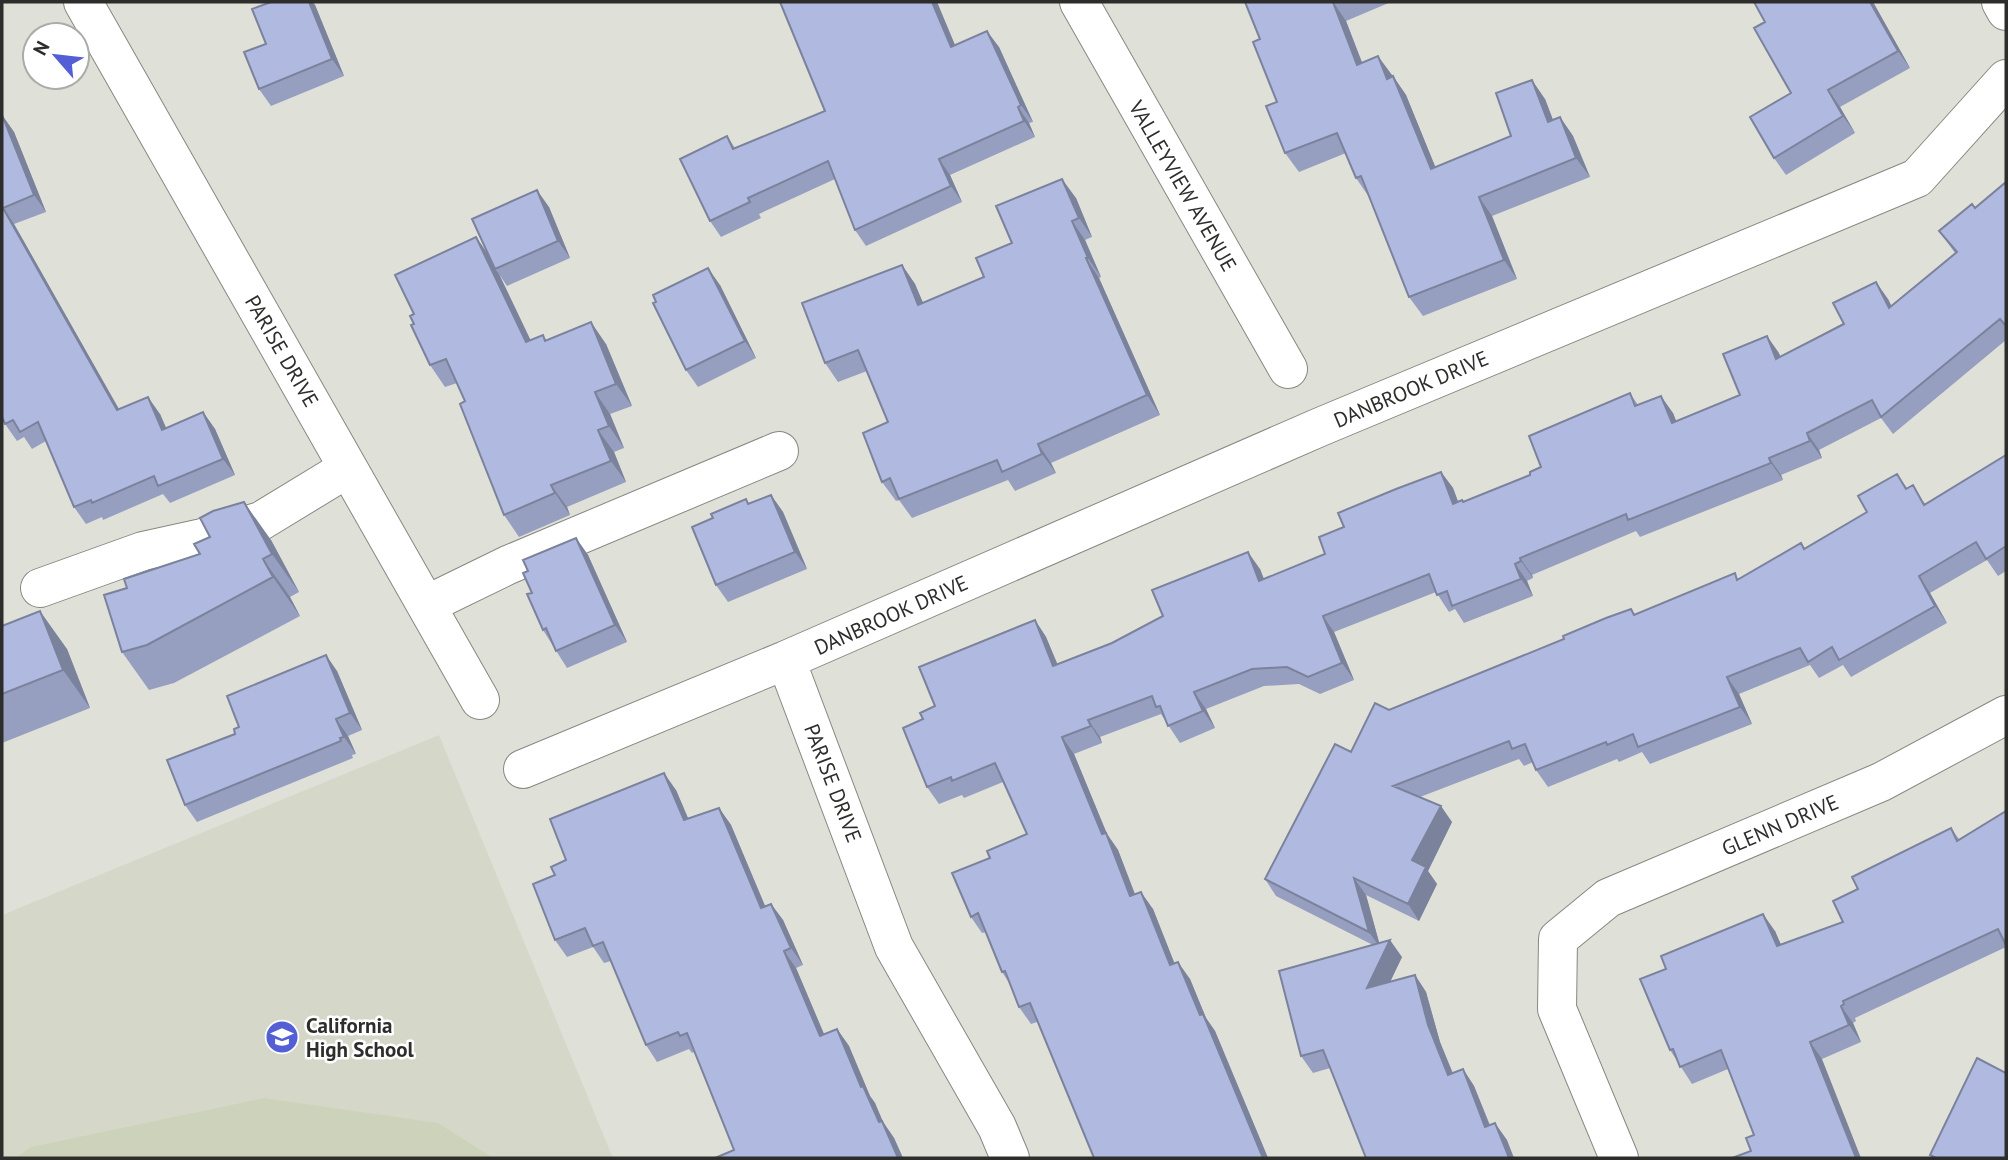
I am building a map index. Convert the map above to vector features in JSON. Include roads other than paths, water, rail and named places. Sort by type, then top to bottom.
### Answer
[{"type":"street","name":"PARISE DRIVE","points":[[83,2],[480,700]]},
{"type":"street","name":"VALLEYVIEW AVENUE","points":[[1079,2],[1288,369]]},
{"type":"street","points":[[2001,2],[2006,11]]},
{"type":"street","name":"DANBROOK DRIVE","points":[[786,660],[1320,427],[1917,178],[2006,79]]},
{"type":"street","points":[[426,605],[508,565],[779,451]]},
{"type":"street","points":[[40,588],[143,551],[261,521],[348,468]]},
{"type":"street","name":"PARISE DRIVE","points":[[786,660],[894,947],[997,1127],[1010,1158]]},
{"type":"street","points":[[523,769],[786,660]]},
{"type":"street","name":"GLENN DRIVE","points":[[1619,1158],[1556,1009],[1558,939],[1608,898],[1881,782],[2006,715]]},
{"type":"place","name":"California High School","points":[[282,1037]]}]
